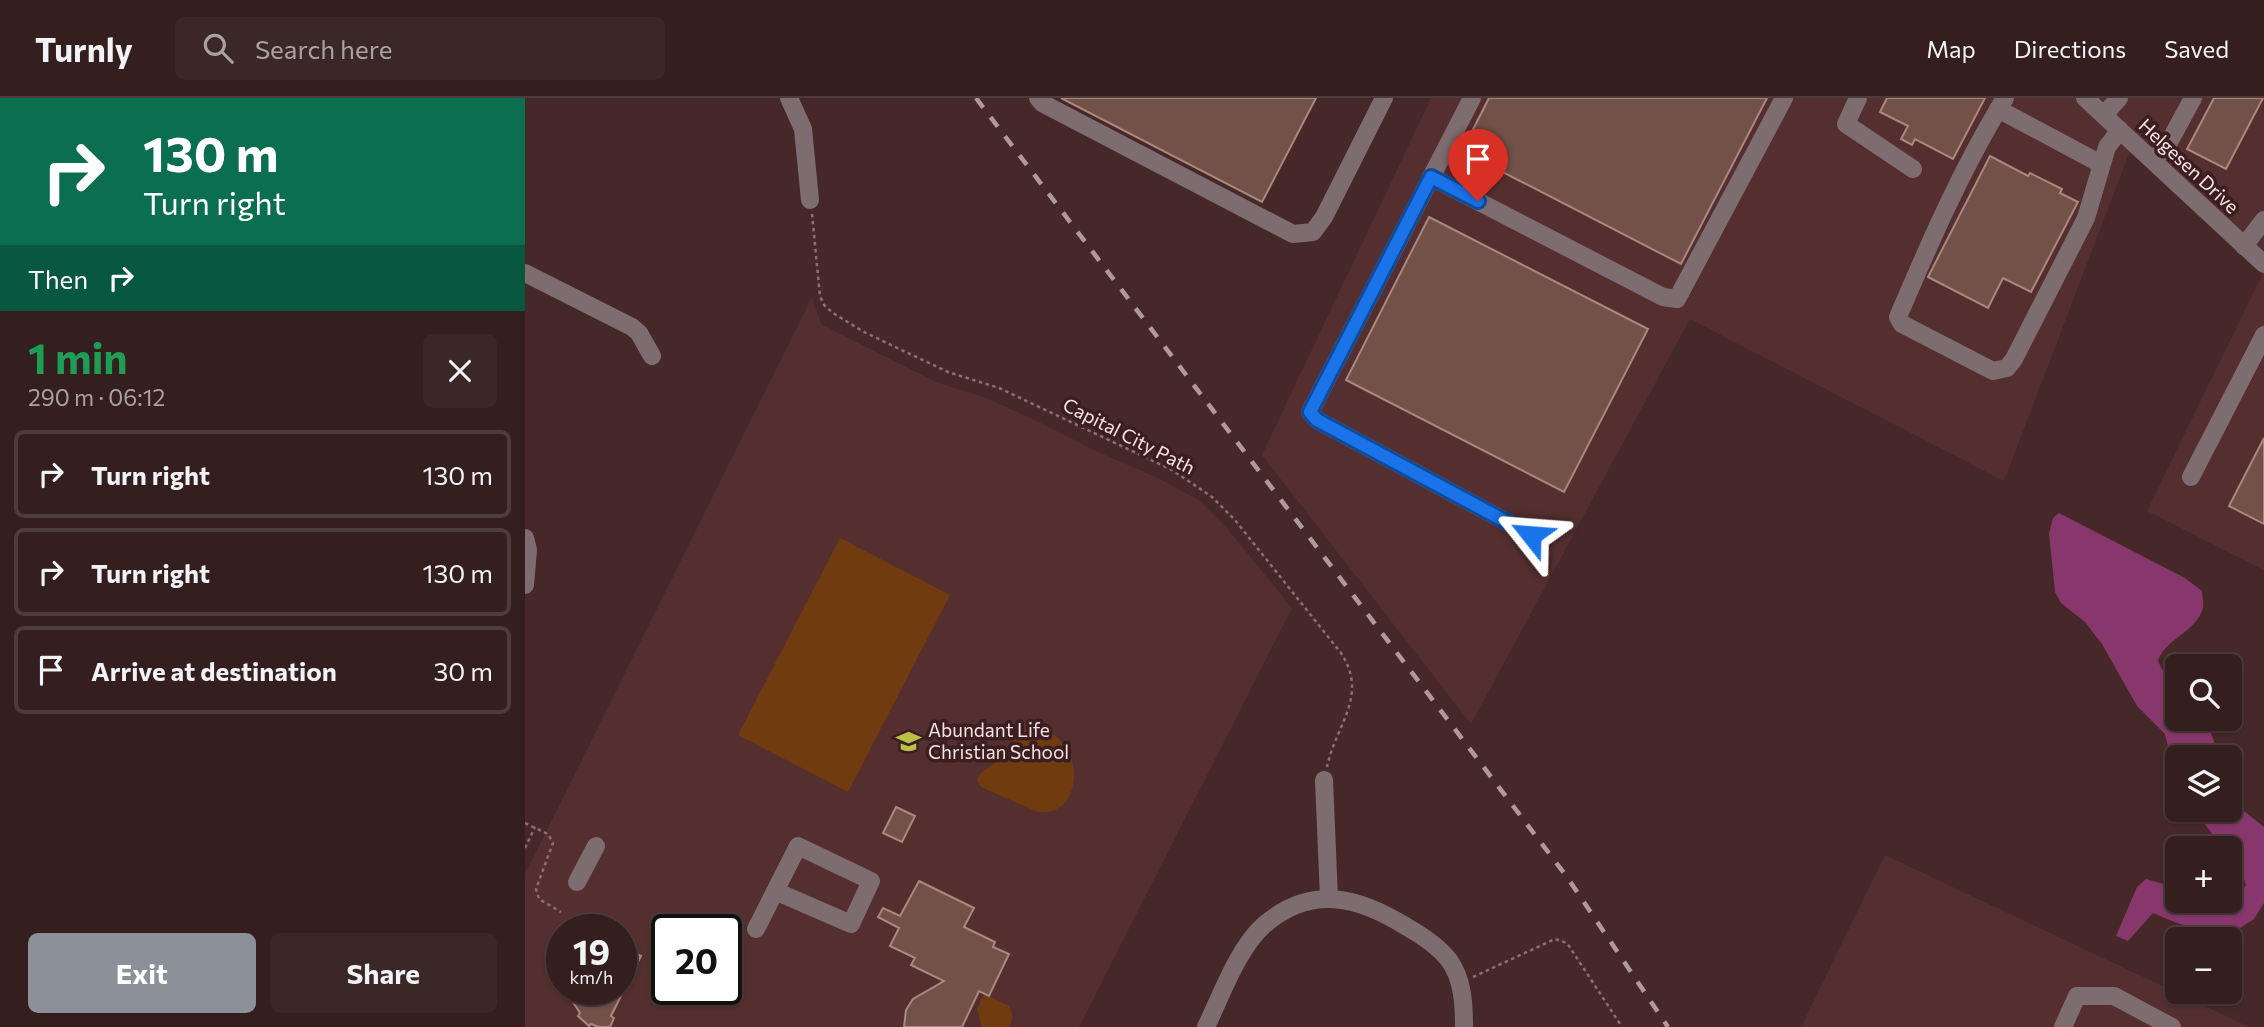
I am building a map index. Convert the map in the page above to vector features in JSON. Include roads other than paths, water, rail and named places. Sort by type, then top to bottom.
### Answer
[{"type":"street","points":[[789,98],[803,129],[810,200]]},
{"type":"street","points":[[1038,98],[1042,103],[1107,138],[1293,233],[1313,232],[1324,216],[1384,98]]},
{"type":"street","points":[[1472,98],[1310,412],[1317,420],[1531,535]]},
{"type":"street","points":[[1431,177],[1664,297],[1677,299],[1784,98]]},
{"type":"street","points":[[1859,98],[1846,124],[1913,169]]},
{"type":"street","name":"Helgesen Drive","points":[[2085,98],[2264,264]]},
{"type":"street","points":[[2104,115],[2119,98]]},
{"type":"street","points":[[2153,160],[2167,146],[2193,98]]},
{"type":"street","points":[[2101,164],[2001,104],[1983,133],[1930,240],[1898,317],[1902,324],[1993,371],[2007,368],[2086,218],[2107,147],[2120,130]]},
{"type":"street","points":[[2244,246],[2264,220]]},
{"type":"street","points":[[525,273],[632,327],[639,332],[652,356]]},
{"type":"street","points":[[2191,477],[2264,335]]},
{"type":"street","points":[[525,538],[528,550],[525,585]]},
{"type":"street","points":[[1324,780],[1329,898]]},
{"type":"street","points":[[576,882],[596,846]]},
{"type":"street","points":[[756,929],[797,846],[871,881],[851,924],[775,891]]},
{"type":"street","points":[[1206,1027],[1246,947],[1263,926],[1295,906],[1329,898],[1364,905],[1386,914],[1429,940],[1450,961],[1460,983],[1464,1027]]},
{"type":"street","points":[[2063,1027],[2077,996],[2114,996],[2172,1027]]},
{"type":"railway","points":[[976,98],[1567,877],[1668,1027]]},
{"type":"place","name":"Abundant Life Christian School","points":[[908,741]]}]
